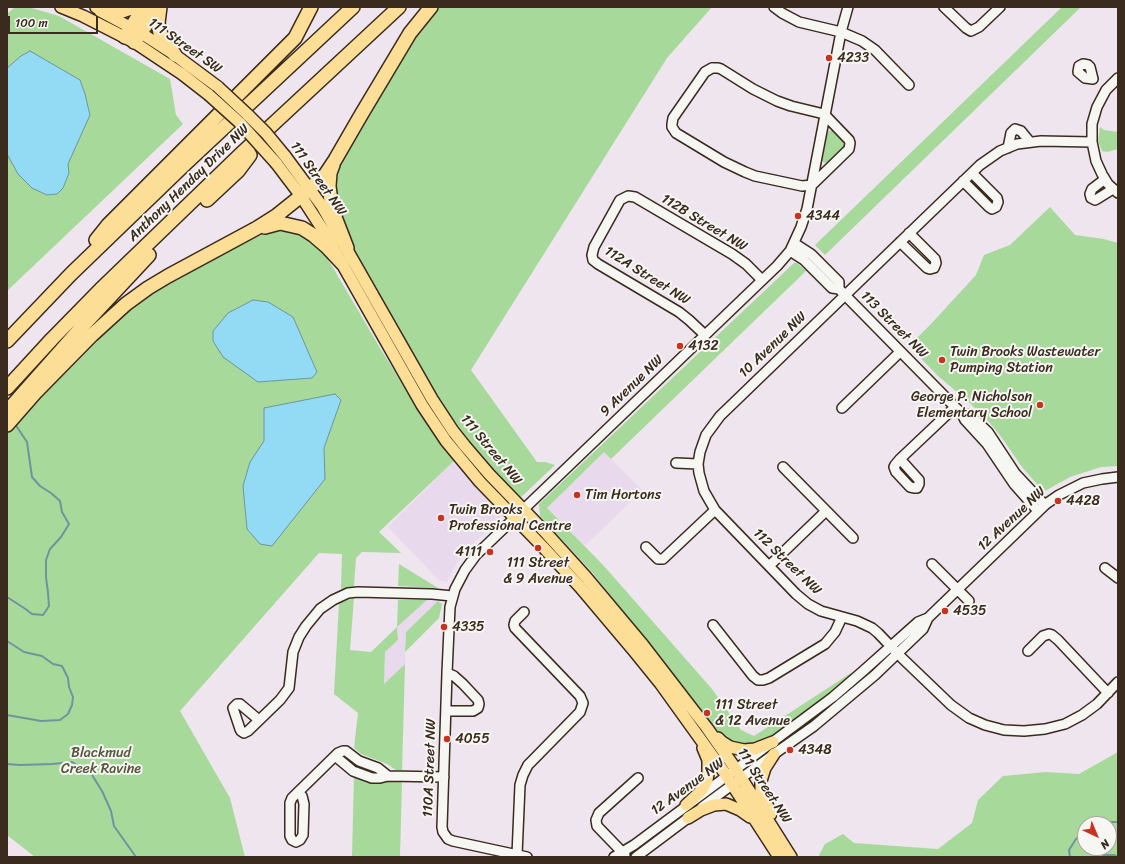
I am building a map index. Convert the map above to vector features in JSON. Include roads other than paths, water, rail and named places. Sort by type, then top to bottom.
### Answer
[{"type":"highway","points":[[97,7],[119,12],[134,7]]},
{"type":"highway","points":[[133,35],[144,7]]},
{"type":"highway","points":[[133,35],[160,7]]},
{"type":"highway","points":[[160,7],[158,23],[160,33],[176,55]]},
{"type":"highway","points":[[71,274],[108,225],[295,38],[311,7]]},
{"type":"highway","name":"Anthony Henday Drive NW","points":[[7,342],[71,274],[196,153],[353,7]]},
{"type":"highway","name":"Anthony Henday Drive NW","points":[[7,388],[100,290],[242,153],[399,7]]},
{"type":"highway","points":[[7,412],[126,304],[168,276],[258,228],[276,216],[325,175],[335,160],[360,114],[410,34],[431,7]]},
{"type":"highway","points":[[7,425],[33,388],[79,330],[155,248],[238,171],[283,115]]},
{"type":"highway","points":[[335,160],[330,173],[329,186],[331,201],[335,217],[347,248]]},
{"type":"highway","points":[[258,228],[280,223],[302,228],[318,239],[342,263]]},
{"type":"main road","name":"111 Street SW","points":[[61,7],[133,35],[176,55],[218,87]]},
{"type":"main road","name":"111 Street SW","points":[[92,7],[133,35],[209,95]]},
{"type":"main road","name":"111 Street NW","points":[[218,87],[266,133],[281,160],[333,224],[432,399],[465,446],[489,474],[519,514]]},
{"type":"main road","name":"111 Street NW","points":[[209,95],[281,160]]},
{"type":"main road","name":"111 Street NW","points":[[306,192],[323,230],[401,368],[434,423],[455,452],[480,482],[566,556],[617,613],[660,666],[734,777],[792,857]]},
{"type":"main road","points":[[703,732],[730,747],[739,750],[755,749],[773,742]]},
{"type":"main road","points":[[686,805],[702,790],[707,780],[708,760],[703,732]]},
{"type":"main road","points":[[774,754],[765,768],[761,781],[761,790],[768,808],[787,841],[792,857]]},
{"type":"main road","name":"111 Street NW","points":[[734,777],[760,827],[779,857]]},
{"type":"main road","points":[[688,818],[701,810],[714,805],[726,804],[744,812],[760,827]]},
{"type":"street","points":[[774,7],[799,22],[841,32],[862,41],[872,48],[909,85]]},
{"type":"street","name":"9 Avenue NW","points":[[452,596],[472,559],[777,266],[792,247],[804,219],[812,185],[824,114],[841,32],[848,7]]},
{"type":"street","points":[[944,7],[966,28],[971,30],[979,27],[1000,7]]},
{"type":"street","points":[[712,68],[721,69],[753,89],[777,101],[824,114],[849,140],[850,146],[846,152],[812,185],[802,186],[765,179],[745,172],[724,162],[676,133],[672,127],[673,118],[705,72],[712,68]]},
{"type":"street","points":[[1105,179],[1092,189],[1090,194],[1091,198],[1095,200],[1115,191],[1105,179],[1096,162],[1092,142],[1094,117],[1097,107],[1106,90],[1118,78]]},
{"type":"street","points":[[1093,79],[1106,90]]},
{"type":"street","points":[[1008,148],[1010,133],[1015,129],[1021,131],[1030,142]]},
{"type":"street","name":"10 Avenue NW","points":[[698,464],[700,452],[706,435],[720,416],[842,292],[900,242],[986,160],[1017,144],[1046,141],[1092,142]]},
{"type":"street","points":[[963,181],[989,207],[992,209],[996,207],[998,204],[997,198],[972,173]]},
{"type":"street","name":"112A Street NW","points":[[628,196],[619,203],[594,247],[592,257],[598,264],[679,312],[705,335]]},
{"type":"street","name":"112B Street NW","points":[[628,196],[634,197],[732,254],[746,264],[762,280]]},
{"type":"street","points":[[900,242],[926,268],[930,270],[934,268],[936,265],[935,259],[909,233]]},
{"type":"street","name":"113 Street NW","points":[[792,247],[802,247],[839,282],[842,292],[962,414],[965,420],[987,444],[1014,484],[1041,508]]},
{"type":"street","points":[[842,408],[900,352]]},
{"type":"street","points":[[900,459],[955,407]]},
{"type":"street","points":[[676,463],[698,464]]},
{"type":"street","name":"112 Street NW","points":[[698,464],[704,491],[714,510],[804,601],[821,611],[857,621],[868,626],[891,646],[955,708],[977,722],[1004,730],[1024,731],[1045,729],[1065,724],[1089,710],[1118,682]]},
{"type":"street","points":[[783,467],[853,538]]},
{"type":"street","name":"12 Avenue NW","points":[[622,856],[686,805],[774,754],[814,726],[844,702],[898,654],[923,629],[928,618],[1041,508],[1059,495],[1076,486],[1102,479],[1118,477]]},
{"type":"street","points":[[646,548],[658,559],[663,559],[714,510]]},
{"type":"street","points":[[768,566],[826,510]]},
{"type":"street","points":[[932,564],[968,601]]},
{"type":"street","points":[[1105,568],[1118,578]]},
{"type":"street","points":[[259,720],[287,692],[290,684],[293,652],[302,632],[320,610],[333,600],[348,594],[362,592],[452,596]]},
{"type":"street","name":"110A Street NW","points":[[452,596],[450,606],[447,673],[442,827],[444,834],[449,840],[484,852],[528,857]]},
{"type":"street","points":[[517,855],[520,785],[523,775],[528,765],[578,714],[583,706],[583,700],[580,696],[515,628],[515,622],[524,612]]},
{"type":"street","points":[[713,625],[753,676],[761,680],[769,678],[825,644],[835,632],[842,617]]},
{"type":"street","name":"12 Avenue NW","points":[[636,857],[688,818],[773,742],[833,697],[918,622],[928,618]]},
{"type":"street","points":[[1028,651],[1043,636],[1049,634],[1052,635],[1108,693]]},
{"type":"street","name":"110A Street NW","points":[[446,711],[473,711],[478,708],[479,704],[478,700],[463,684],[454,676],[447,673]]},
{"type":"street","points":[[296,794],[335,756],[348,768],[372,778],[388,776],[444,777]]},
{"type":"street","points":[[622,856],[597,826],[596,817],[638,778]]},
{"type":"water","points":[[30,51],[80,80],[90,115],[68,164],[69,173],[63,188],[57,194],[47,195],[32,188],[18,174],[7,154],[7,68],[21,56]]},
{"type":"water","points":[[253,300],[268,302],[293,317],[317,372],[312,378],[258,382],[223,357],[213,341],[213,331],[228,313]]},
{"type":"water","points":[[335,394],[341,400],[324,448],[325,479],[272,546],[260,544],[247,529],[243,486],[250,462],[264,441],[264,408]]},
{"type":"waterway","points":[[7,597],[32,614],[43,615],[49,606],[46,560],[50,549],[61,537],[69,524],[62,512],[60,501],[40,486],[32,477],[27,442],[15,424]]},
{"type":"waterway","points":[[7,641],[24,652],[42,656],[53,664],[62,666],[68,678],[69,687],[73,697],[72,705],[68,714],[60,720],[41,721],[7,715]]},
{"type":"waterway","points":[[7,764],[20,765],[72,762],[92,775],[102,791],[111,811],[114,826],[136,857]]},
{"type":"waterway","points":[[1070,857],[1069,850],[1077,838]]},
{"type":"waterway","points":[[1102,857],[1104,855],[1114,855],[1118,857]]},
{"type":"place","name":"4233","points":[[829,58]]},
{"type":"place","name":"4344","points":[[798,216]]},
{"type":"place","name":"4132","points":[[680,346]]},
{"type":"place","name":"Twin Brooks Wastewater Pumping Station","points":[[942,360]]},
{"type":"place","name":"George P. Nicholson Elementary School","points":[[1040,405]]},
{"type":"place","name":"Tim Hortons","points":[[577,495]]},
{"type":"place","name":"4428","points":[[1058,501]]},
{"type":"place","name":"Twin Brooks Professional Centre","points":[[441,518]]},
{"type":"place","name":"111 Street & 9 Avenue","points":[[538,548]]},
{"type":"place","name":"4111","points":[[490,552]]},
{"type":"place","name":"4535","points":[[945,611]]},
{"type":"place","name":"4335","points":[[444,627]]},
{"type":"place","name":"111 Street & 12 Avenue","points":[[707,713]]},
{"type":"place","name":"4055","points":[[447,739]]},
{"type":"place","name":"4348","points":[[790,750]]},
{"type":"park label","name":"Blackmud Creek Ravine","points":[[101,762]]}]
